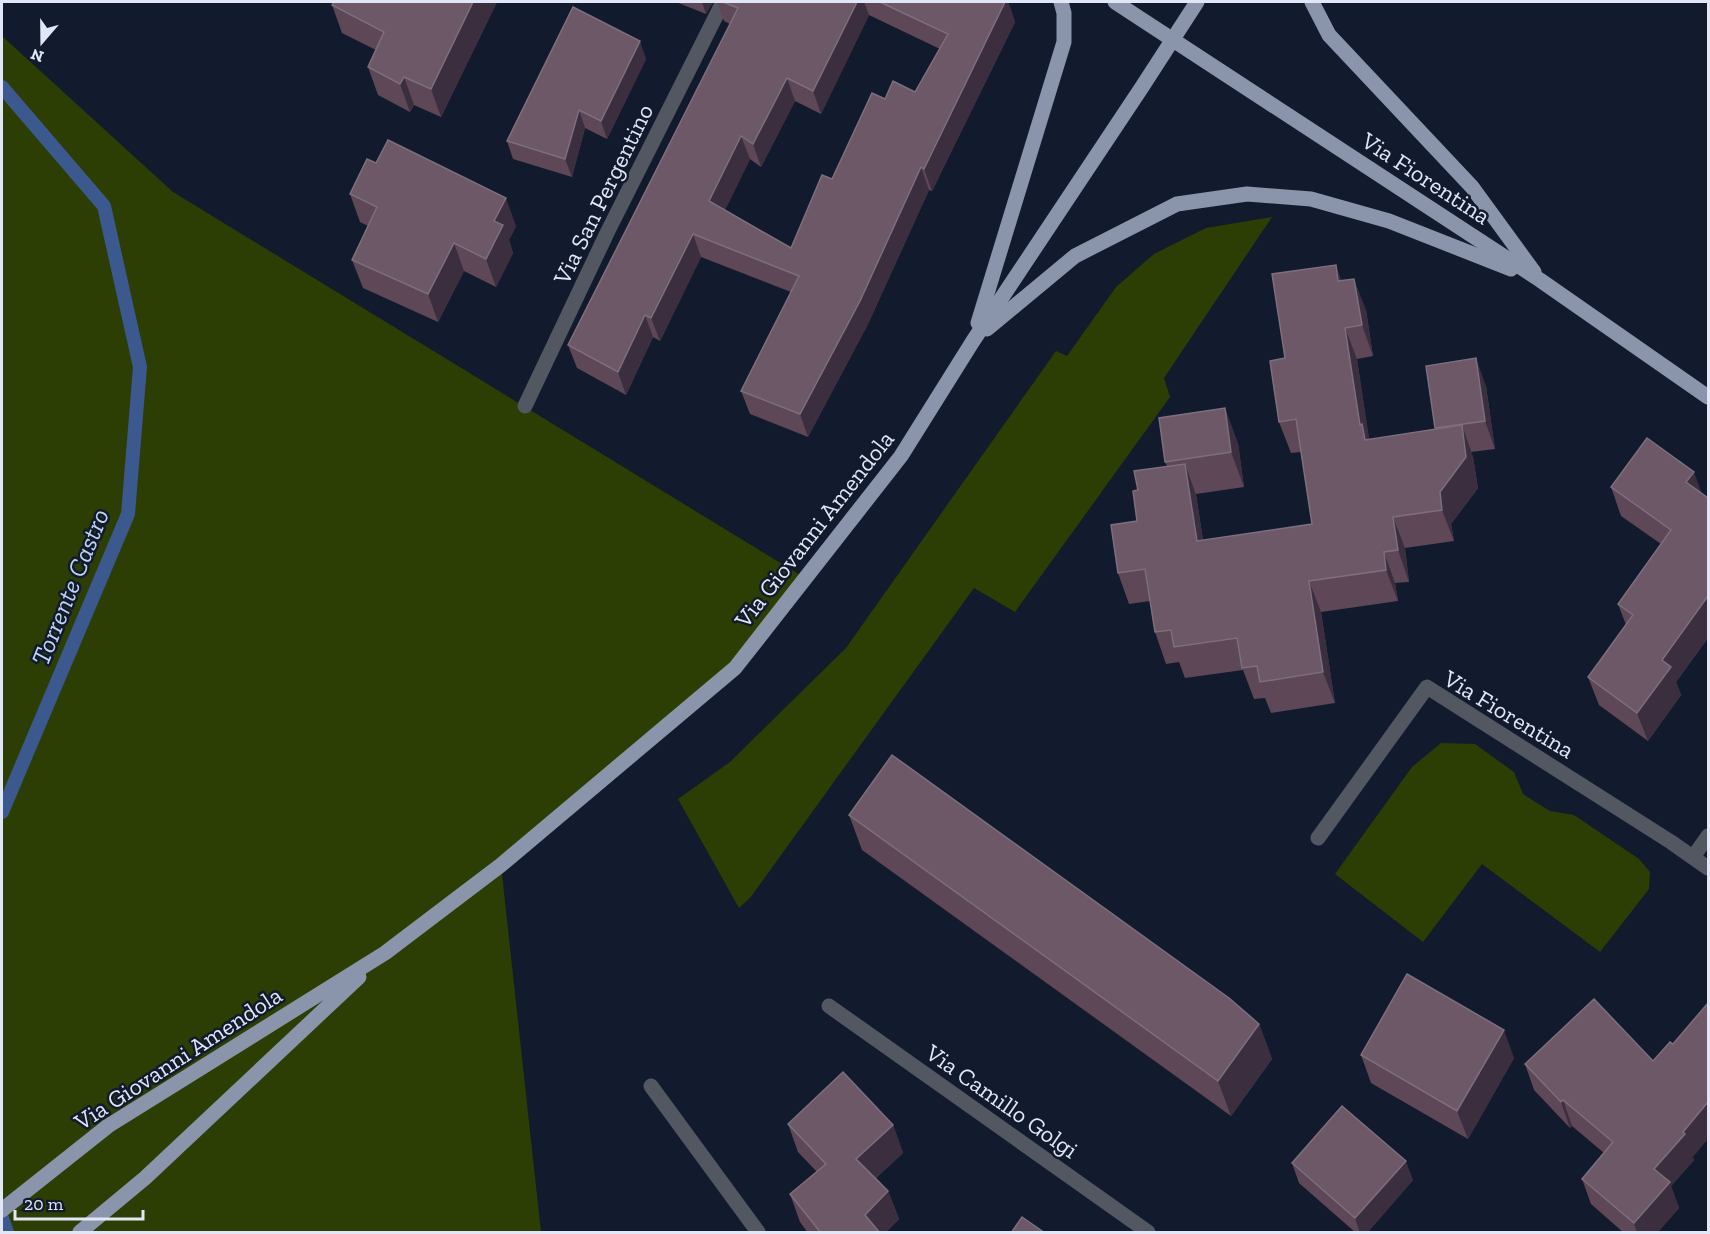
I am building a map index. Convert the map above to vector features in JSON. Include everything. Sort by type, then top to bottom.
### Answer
[{"type":"main road","points":[[973,341],[1064,42],[1064,13],[1061,2]]},
{"type":"main road","name":"Via Fiorentina","points":[[1115,2],[1539,280],[1708,397]]},
{"type":"main road","name":"Via Giovanni Amendola","points":[[2,1210],[108,1126],[385,953],[501,865],[735,668],[901,456],[973,341],[1197,2]]},
{"type":"main road","points":[[1312,2],[1329,35],[1472,187],[1539,280]]},
{"type":"main road","points":[[973,341],[1075,256],[1177,204],[1247,194],[1311,199],[1389,221],[1539,280]]},
{"type":"main road","name":"Via Giovanni Amendola","points":[[80,1233],[145,1178],[385,953]]},
{"type":"street","name":"Via San Pergentino","points":[[525,406],[723,2]]},
{"type":"street","name":"Via Fiorentina","points":[[1318,838],[1427,687],[1708,868]]},
{"type":"street","points":[[1693,857],[1708,836]]},
{"type":"street","name":"Via Camillo Golgi","points":[[829,1006],[1148,1233]]},
{"type":"street","points":[[651,1086],[758,1233]]},
{"type":"green space","points":[[2,36],[173,192],[805,578],[735,668],[501,865],[541,1232],[2,1232]]},
{"type":"green space","points":[[1272,217],[1164,378],[1170,397],[1015,612],[974,588],[750,898],[739,908],[678,799],[730,762],[846,648],[1056,351],[1067,356],[1116,287],[1154,254],[1206,228]]},
{"type":"green space","points":[[1441,743],[1475,744],[1514,772],[1523,794],[1550,811],[1574,815],[1639,859],[1650,872],[1649,889],[1600,952],[1482,864],[1423,942],[1335,874],[1412,767]]},
{"type":"building","points":[[334,2],[473,2],[431,89],[404,77],[400,84],[368,67],[384,32],[332,5]]},
{"type":"building","points":[[723,2],[857,2],[813,91],[787,78],[753,144],[741,136],[709,201],[791,248],[822,175],[832,179],[872,93],[885,99],[893,81],[915,92],[948,34],[880,2],[1005,2],[924,169],[921,167],[860,301],[800,414],[741,391],[799,276],[693,234],[651,318],[645,315],[618,372],[568,345],[738,8]]},
{"type":"building","points":[[573,7],[640,41],[601,121],[579,110],[565,159],[507,141]]},
{"type":"building","points":[[388,140],[506,198],[494,221],[503,225],[486,259],[454,243],[428,294],[352,260],[377,207],[350,194],[367,159],[376,163]]},
{"type":"building","points":[[1336,265],[1338,281],[1354,279],[1362,325],[1345,328],[1360,425],[1362,424],[1365,440],[1462,425],[1466,457],[1440,492],[1442,510],[1393,517],[1398,550],[1384,552],[1386,570],[1309,581],[1323,672],[1260,682],[1257,666],[1242,668],[1237,638],[1174,647],[1171,630],[1155,632],[1145,569],[1118,573],[1111,525],[1137,521],[1133,491],[1138,490],[1134,471],[1185,464],[1197,541],[1312,524],[1296,419],[1279,422],[1270,361],[1285,358],[1272,274]]},
{"type":"building","points":[[1476,358],[1485,421],[1435,428],[1426,366]]},
{"type":"building","points":[[1225,408],[1231,452],[1165,462],[1159,418]]},
{"type":"building","points":[[1647,438],[1694,472],[1686,482],[1708,498],[1708,596],[1662,660],[1671,667],[1637,713],[1588,677],[1633,615],[1618,604],[1671,530],[1611,487]]},
{"type":"building","points":[[892,755],[1229,998],[1259,1024],[1218,1081],[849,815]]},
{"type":"building","points":[[1407,974],[1504,1030],[1457,1111],[1361,1055]]},
{"type":"building","points":[[1594,999],[1653,1061],[1670,1042],[1673,1044],[1708,1003],[1708,1102],[1683,1132],[1685,1134],[1654,1169],[1670,1182],[1634,1223],[1582,1179],[1613,1142],[1563,1100],[1561,1102],[1525,1064]]},
{"type":"building","points":[[843,1072],[893,1125],[856,1159],[888,1191],[865,1215],[880,1233],[821,1233],[790,1194],[826,1164],[788,1124]]},
{"type":"building","points":[[1342,1106],[1406,1161],[1355,1218],[1292,1163]]},
{"type":"building","points":[[1022,1217],[1045,1233],[1011,1233]]},
{"type":"waterway","name":"Torrente Castro","points":[[2,87],[104,206],[140,367],[128,514],[2,812]]},
{"type":"waterway","name":"Torrente Castro","points":[[2,1218],[7,1232]]}]
